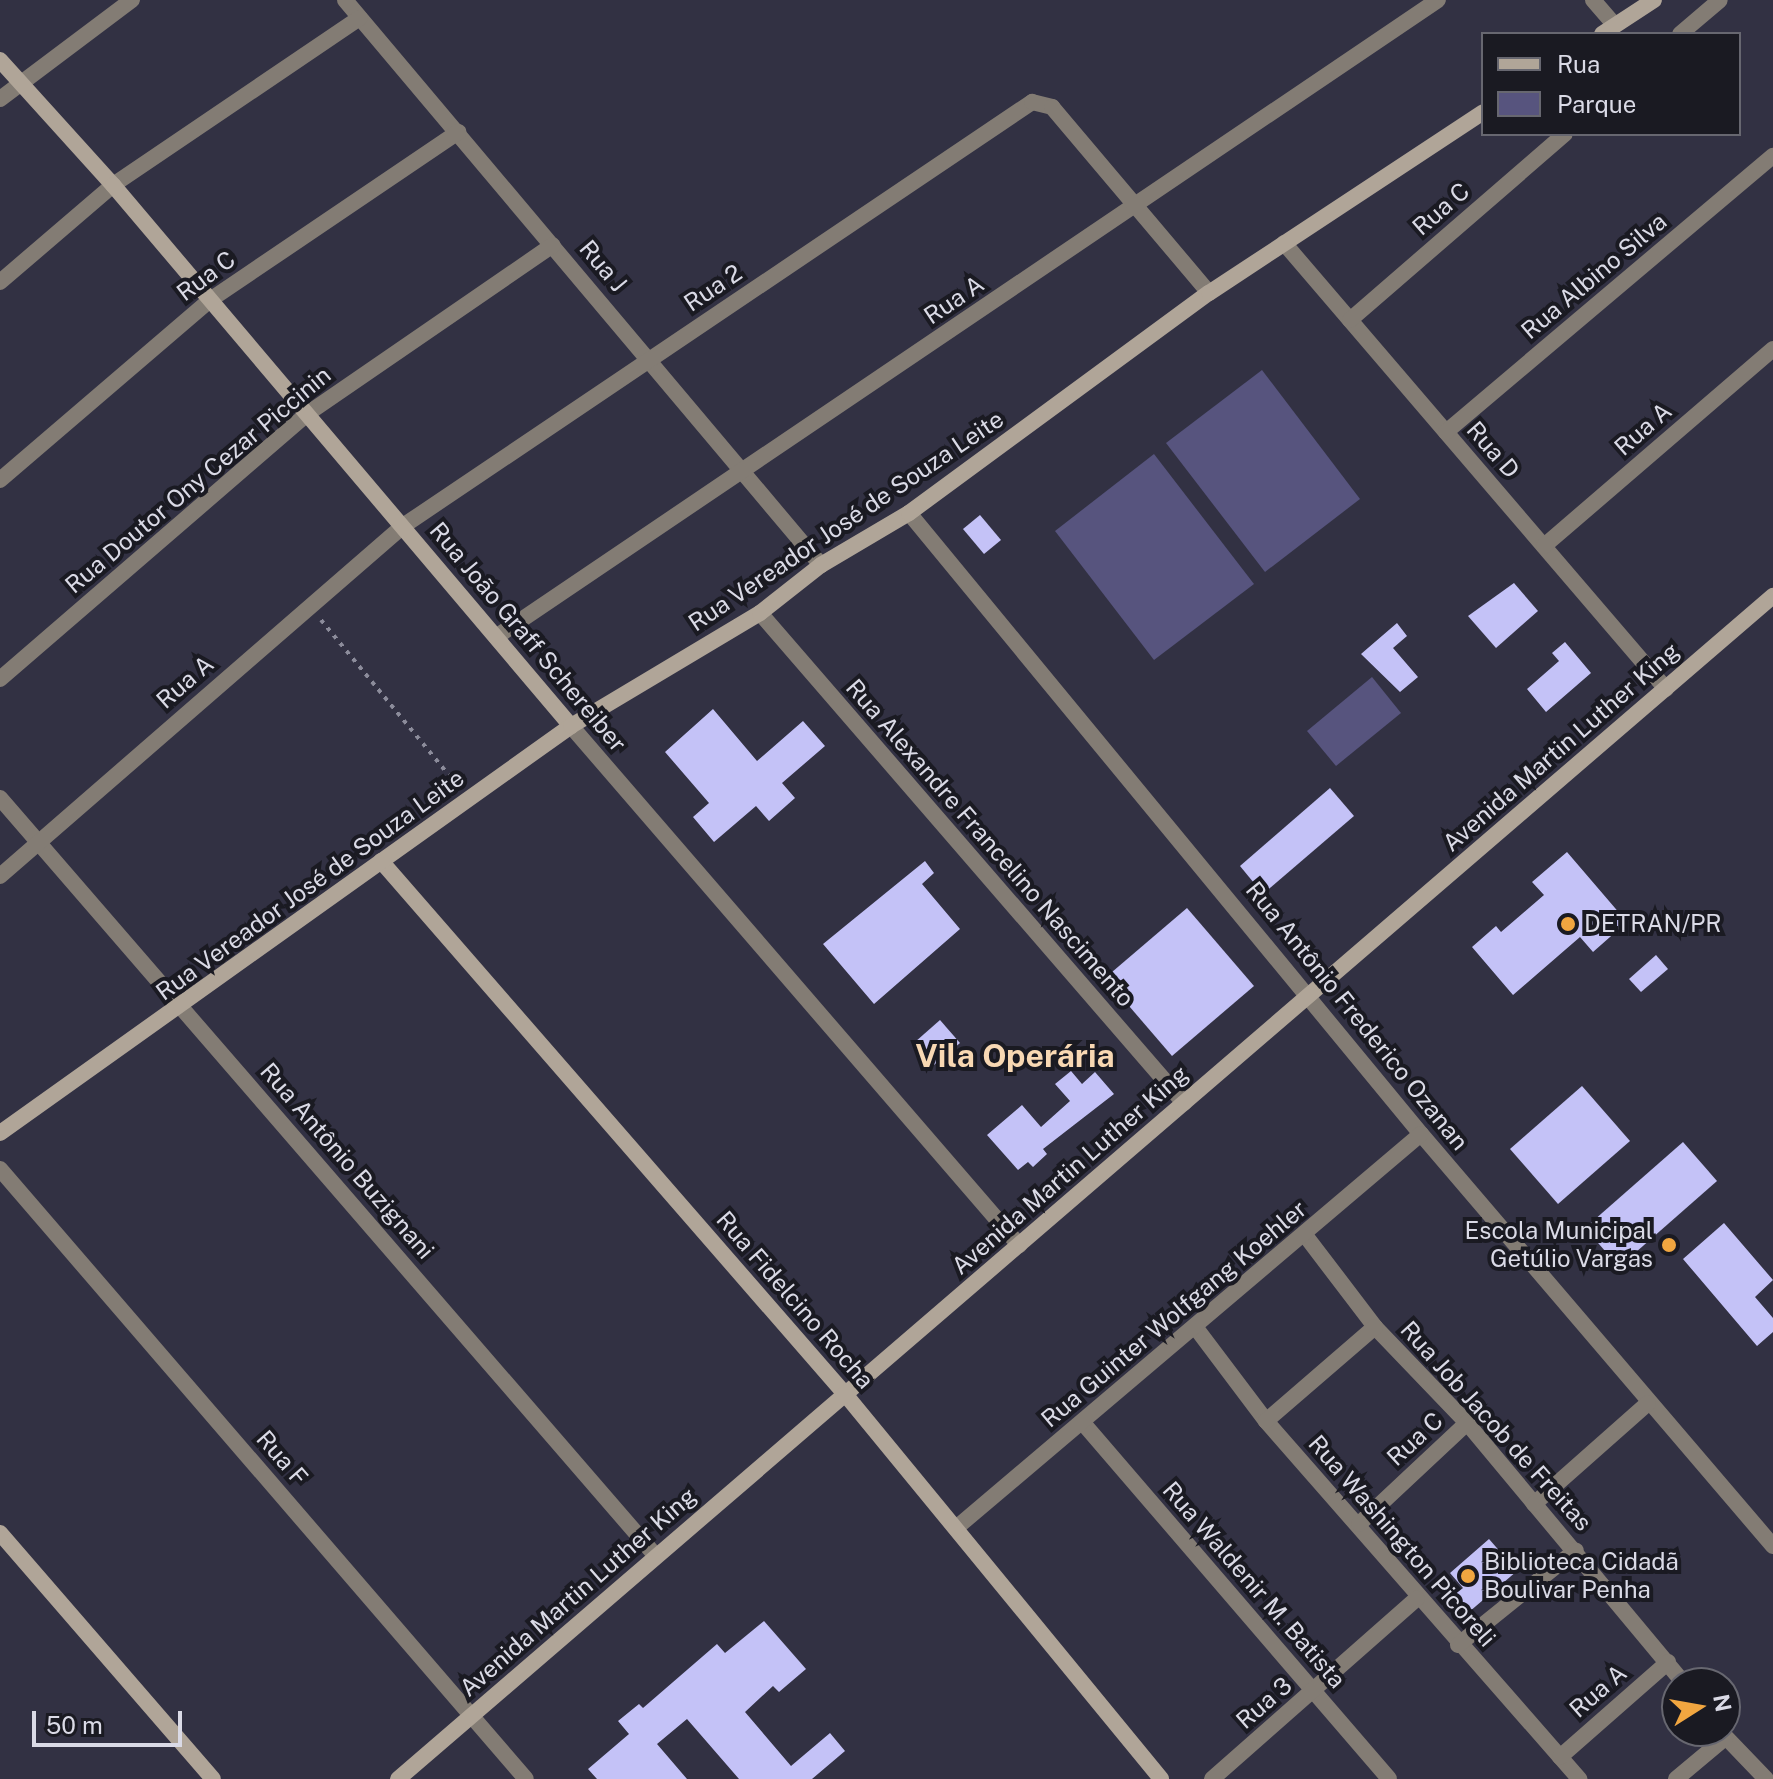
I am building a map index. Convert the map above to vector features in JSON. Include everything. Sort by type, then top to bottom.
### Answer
[{"type":"street","points":[[0,99],[132,0]]},
{"type":"street","name":"Rua J","points":[[345,0],[651,359],[821,565]]},
{"type":"street","name":"Rua A","points":[[496,637],[1438,0]]},
{"type":"street","points":[[1593,0],[1608,30],[1654,0]]},
{"type":"street","points":[[1682,32],[1720,0]]},
{"type":"street","points":[[0,282],[113,185],[360,18]]},
{"type":"street","name":"Rua João Graff Schereiber","points":[[0,60],[113,185],[571,726],[1019,1245]]},
{"type":"street","name":"Rua 2","points":[[403,526],[1032,102],[1052,107],[1135,206]]},
{"type":"street","name":"Rua Vereador José de Souza Leite","points":[[0,1133],[183,1007],[571,726],[760,613],[821,565],[909,513],[1209,293],[1481,113]]},
{"type":"street","name":"Rua C","points":[[0,480],[210,300],[458,132]]},
{"type":"street","name":"Rua C","points":[[1350,320],[1563,136]]},
{"type":"street","name":"Rua Albino Silva","points":[[1446,432],[1773,156]]},
{"type":"street","points":[[1135,206],[1209,293]]},
{"type":"street","name":"Rua D","points":[[1284,243],[1666,689]]},
{"type":"street","name":"Rua Doutor Ony Cezar Piccinin","points":[[0,679],[307,414],[553,245]]},
{"type":"street","name":"Rua A","points":[[1544,546],[1773,349]]},
{"type":"street","name":"Rua Antônio Frederico Ozanan","points":[[909,513],[1311,994],[1421,1134],[1773,1546]]},
{"type":"street","name":"Rua A","points":[[0,876],[403,526]]},
{"type":"street","name":"Avenida Martin Luther King","points":[[398,1779],[1773,596]]},
{"type":"street","name":"Rua Alexandre Francelino Nascimento","points":[[760,613],[1184,1103]]},
{"type":"street","name":"Rua Antônio Buzignani","points":[[0,798],[36,844],[183,1007],[656,1556]]},
{"type":"street","name":"Rua Fidelcino Rocha","points":[[381,861],[845,1394],[1161,1779]]},
{"type":"street","name":"Rua Guinter Wolfgang Koehler","points":[[956,1528],[1196,1328],[1421,1134]]},
{"type":"street","name":"Rua F","points":[[0,1169],[526,1779]]},
{"type":"street","name":"Rua Job Jacob de Freitas","points":[[1305,1235],[1375,1327],[1467,1423],[1672,1667]]},
{"type":"street","points":[[1266,1421],[1375,1327]]},
{"type":"street","name":"Rua Washington Picoreli","points":[[1196,1328],[1266,1421],[1359,1524],[1458,1645],[1579,1779]]},
{"type":"street","points":[[1534,1504],[1648,1403]]},
{"type":"street","name":"Rua Waldenir M. Batista","points":[[1083,1423],[1389,1779]]},
{"type":"street","name":"Rua C","points":[[1359,1524],[1467,1423]]},
{"type":"street","points":[[0,1533],[213,1779]]},
{"type":"street","points":[[1458,1645],[1576,1550]]},
{"type":"street","name":"Rua 3","points":[[1212,1779],[1417,1598]]},
{"type":"street","name":"Rua A","points":[[1560,1757],[1668,1662]]},
{"type":"street","points":[[1676,1779],[1709,1747]]},
{"type":"street","points":[[1735,1747],[1766,1779]]},
{"type":"path","points":[[309,606],[469,799]]},
{"type":"green space","points":[[1262,370],[1360,499],[1265,572],[1166,443]]},
{"type":"green space","points":[[1154,454],[1254,584],[1154,660],[1055,531]]},
{"type":"green space","points":[[1372,677],[1401,713],[1336,766],[1307,731]]},
{"type":"building","points":[[980,515],[1001,540],[984,554],[963,529]]},
{"type":"building","points":[[1514,583],[1538,611],[1496,648],[1468,616]]},
{"type":"building","points":[[1397,623],[1407,636],[1393,648],[1418,677],[1400,692],[1361,654]]},
{"type":"building","points":[[1565,642],[1591,673],[1546,712],[1527,689],[1559,661],[1552,653]]},
{"type":"building","points":[[713,709],[757,761],[803,721],[825,746],[782,783],[795,798],[769,821],[756,806],[714,842],[693,817],[709,803],[665,752]]},
{"type":"building","points":[[1330,788],[1354,816],[1263,894],[1240,866]]},
{"type":"building","name":"DETRAN/PR","points":[[1567,852],[1627,922],[1593,952],[1580,937],[1513,995],[1472,947],[1496,926],[1501,932],[1544,895],[1532,882]]},
{"type":"building","points":[[925,861],[934,873],[922,884],[960,929],[874,1004],[823,944]]},
{"type":"building","points":[[1187,908],[1254,986],[1172,1056],[1105,978]]},
{"type":"building","points":[[1656,955],[1668,969],[1641,992],[1629,979]]},
{"type":"building","points":[[940,1020],[960,1043],[934,1065],[915,1042]]},
{"type":"building","points":[[1071,1071],[1082,1084],[1095,1072],[1114,1094],[1043,1149],[1047,1154],[1033,1167],[1028,1162],[1018,1170],[987,1135],[1022,1105],[1041,1127],[1070,1101],[1055,1084]]},
{"type":"building","points":[[1582,1086],[1630,1141],[1558,1204],[1510,1149]]},
{"type":"building","points":[[1683,1142],[1717,1181],[1619,1267],[1585,1228]]},
{"type":"building","points":[[1724,1223],[1773,1280],[1755,1297],[1773,1318],[1773,1332],[1757,1346],[1683,1259]]},
{"type":"building","name":"Biblioteca Cidadã Boulivar Penha","points":[[1489,1539],[1517,1571],[1469,1612],[1454,1595],[1463,1588],[1450,1573]]},
{"type":"building","points":[[764,1621],[806,1669],[779,1692],[773,1686],[745,1712],[791,1766],[830,1733],[845,1751],[812,1779],[739,1779],[687,1719],[657,1744],[687,1779],[597,1779],[588,1769],[629,1734],[618,1721],[639,1704],[643,1708],[717,1644],[725,1653]]},
{"type":"place","name":"DETRAN/PR","points":[[1568,924]]},
{"type":"place","name":"Escola Municipal Getúlio Vargas","points":[[1669,1245]]},
{"type":"place","name":"Biblioteca Cidadã Boulivar Penha","points":[[1468,1576]]},
{"type":"district","name":"Vila Operária","points":[[1015,1056]]}]
